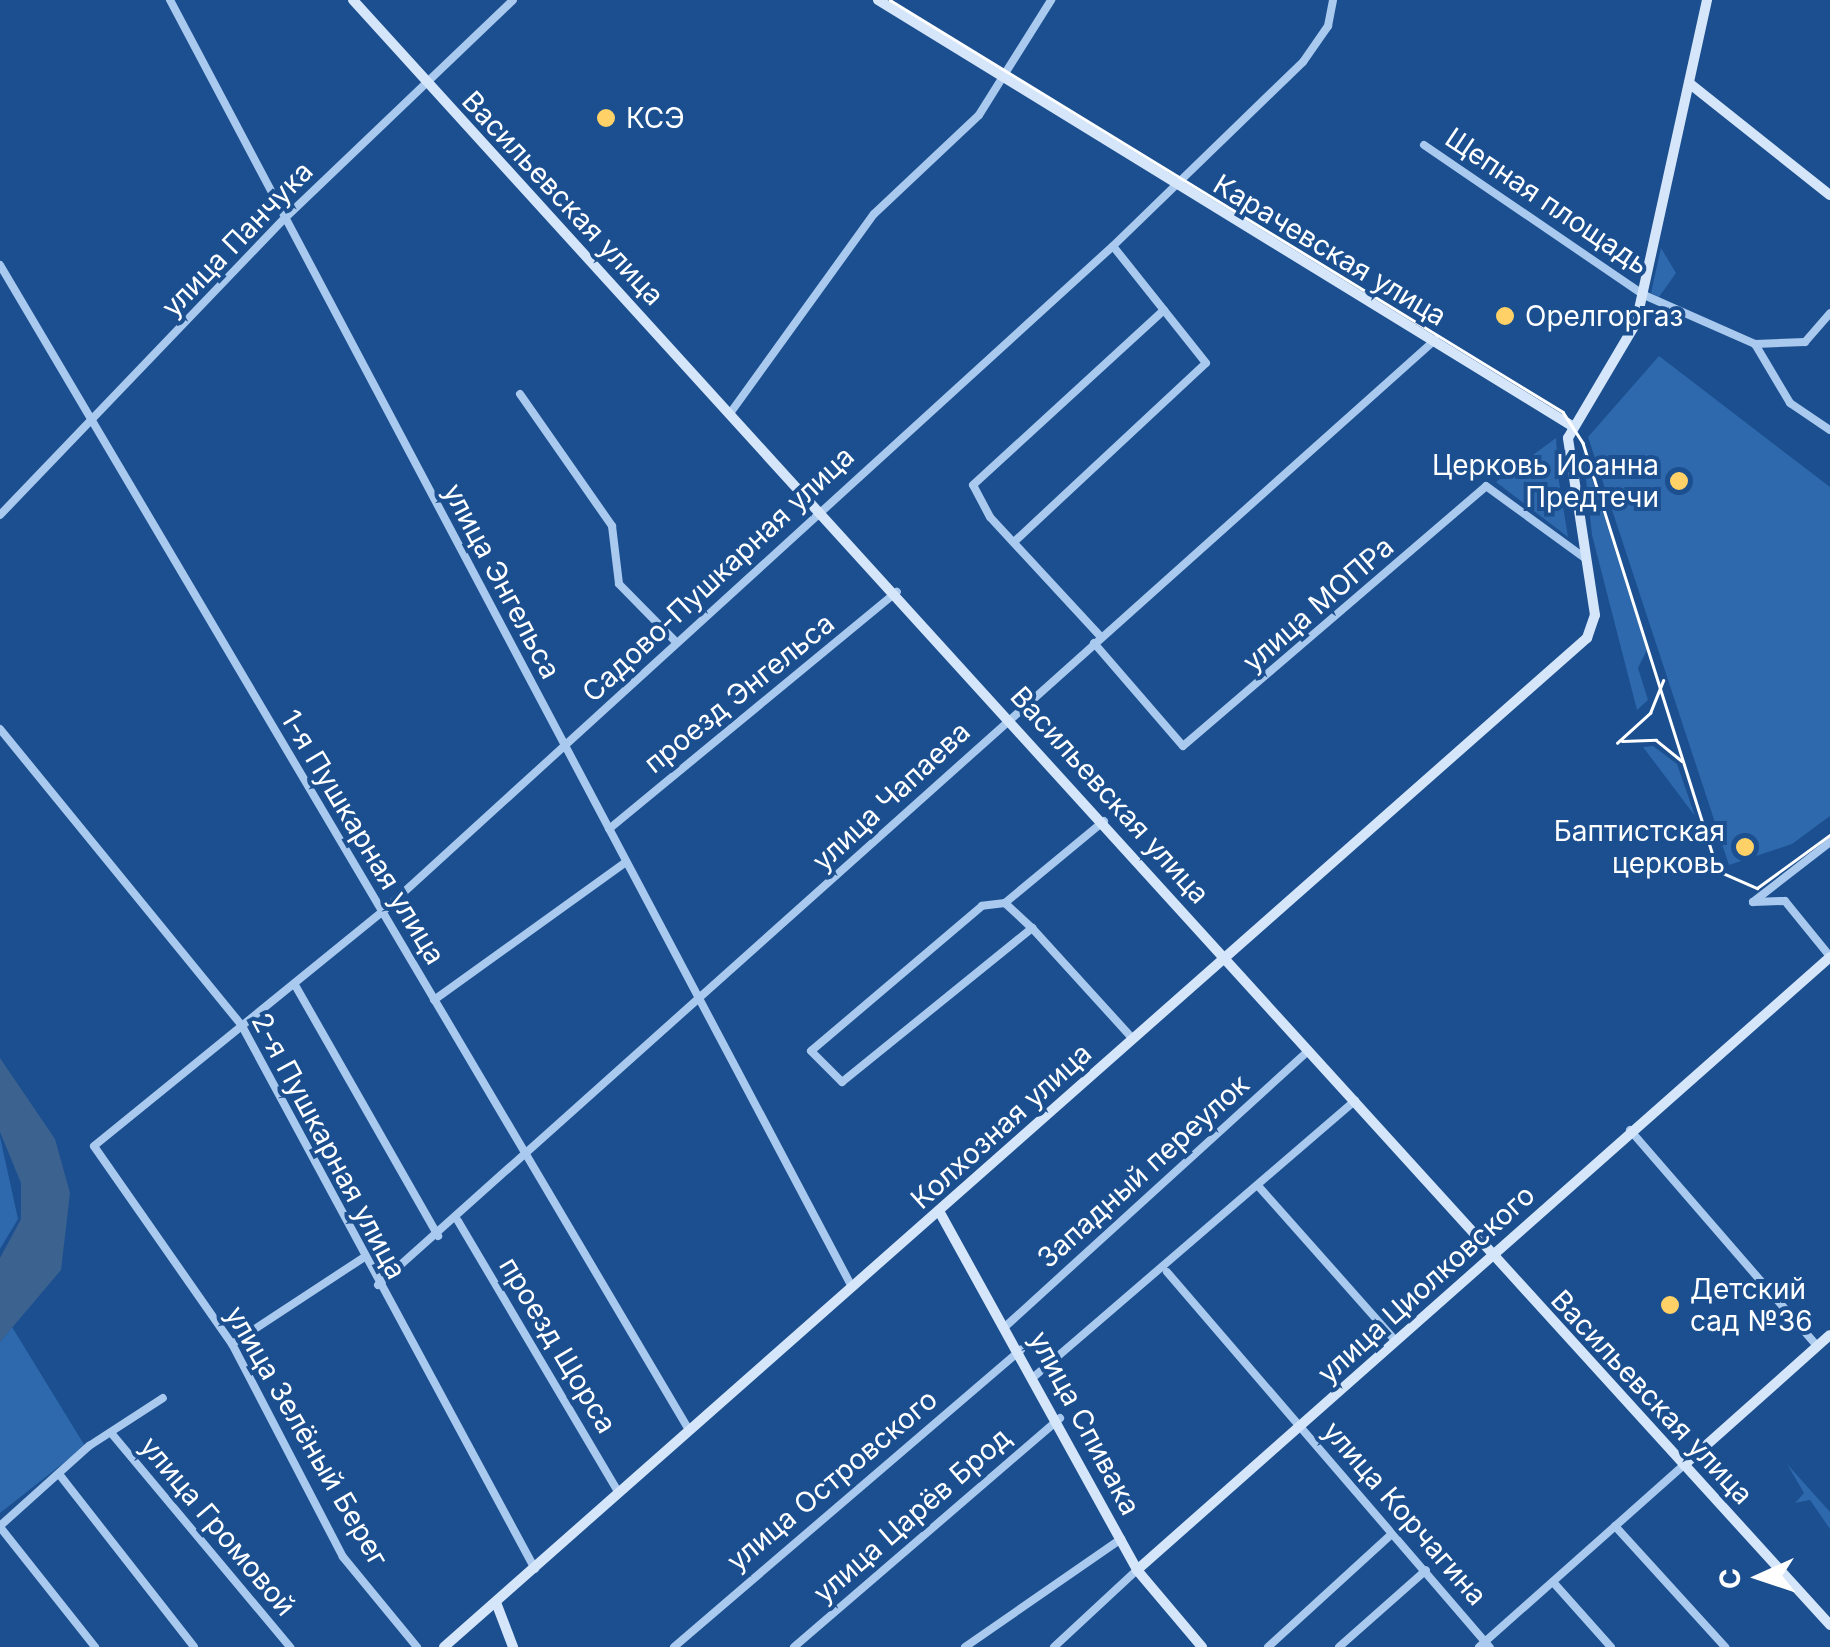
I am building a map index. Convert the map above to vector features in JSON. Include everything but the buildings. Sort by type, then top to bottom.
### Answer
[{"type":"street","name":"улица Энгельса","points":[[170,0],[609,829],[697,1005],[852,1287]]},
{"type":"street","name":"Васильевская улица","points":[[353,0],[1104,820],[1490,1253],[1830,1625]]},
{"type":"street","name":"улица Панчука","points":[[0,515],[285,218],[513,0]]},
{"type":"street","name":"Карачевская улица","points":[[878,0],[1572,426]]},
{"type":"street","points":[[732,412],[874,214],[979,115],[1050,0]]},
{"type":"street","name":"Садово-Пушкарная улица","points":[[94,1146],[381,913],[564,748],[674,640],[1113,246],[1303,62],[1328,26],[1333,0]]},
{"type":"street","points":[[1586,560],[1567,455],[1572,426],[1613,373],[1644,295],[1707,0]]},
{"type":"street","points":[[1689,83],[1830,195]]},
{"type":"street","name":"Щепная площадь","points":[[1424,145],[1644,295],[1755,344]]},
{"type":"street","points":[[1014,542],[1204,368],[1202,353],[1113,246]]},
{"type":"street","name":"1-я Пушкарная улица","points":[[0,265],[689,1430]]},
{"type":"street","points":[[1097,640],[1014,542],[972,485],[1164,310]]},
{"type":"street","points":[[1830,313],[1805,342],[1755,344],[1790,403],[1830,430]]},
{"type":"street","name":"улица Чапаева","points":[[378,1285],[530,1157],[1010,718],[1435,340]]},
{"type":"street","points":[[520,394],[612,526],[620,584],[674,640]]},
{"type":"street","name":"улица МОПРа","points":[[1097,640],[1183,746],[1486,486],[1501,488],[1586,560]]},
{"type":"street","name":"Колхозная улица","points":[[444,1647],[497,1606],[619,1492],[1587,638],[1595,615],[1586,560]]},
{"type":"street","name":"проезд Энгельса","points":[[609,829],[896,592]]},
{"type":"street","name":"2-я Пушкарная улица","points":[[0,729],[242,1026],[363,1258],[535,1569]]},
{"type":"street","points":[[1032,928],[842,1082],[812,1046],[982,906],[1005,903],[1104,820]]},
{"type":"street","points":[[1829,956],[1785,901],[1753,902],[1830,842]]},
{"type":"street","points":[[434,1000],[626,862]]},
{"type":"street","points":[[1005,903],[1133,1039]]},
{"type":"street","name":"улица Циолковского","points":[[1054,1647],[1490,1253],[1829,956]]},
{"type":"street","points":[[295,984],[438,1236]]},
{"type":"street","name":"Западный переулок","points":[[1007,1325],[1309,1050]]},
{"type":"street","points":[[1036,1376],[1166,1272],[1355,1102]]},
{"type":"street","points":[[1630,1130],[1817,1346]]},
{"type":"street","name":"улица Зелёный Берег","points":[[94,1146],[232,1344],[344,1557],[416,1647]]},
{"type":"street","points":[[1260,1188],[1396,1340]]},
{"type":"street","name":"улица Спивака","points":[[939,1211],[1060,1418],[1137,1570],[1202,1647]]},
{"type":"street","name":"проезд Щорса","points":[[458,1220],[619,1492]]},
{"type":"street","points":[[232,1344],[363,1258]]},
{"type":"street","name":"улица Корчагина","points":[[1166,1272],[1426,1570],[1485,1645]]},
{"type":"street","points":[[1485,1645],[1830,1335]]},
{"type":"street","name":"улица Островского","points":[[674,1647],[1020,1350]]},
{"type":"street","points":[[95,1647],[0,1527],[59,1474],[163,1398]]},
{"type":"street","name":"улица Царёв Брод","points":[[794,1647],[1060,1418]]},
{"type":"street","name":"улица Громовой","points":[[112,1434],[290,1647]]},
{"type":"street","points":[[59,1474],[194,1647]]},
{"type":"street","points":[[1614,1526],[1725,1647]]},
{"type":"street","points":[[1268,1647],[1393,1533]]},
{"type":"street","points":[[965,1647],[1121,1540]]},
{"type":"street","points":[[1340,1647],[1426,1570]]},
{"type":"street","points":[[1553,1582],[1611,1647]]},
{"type":"street","points":[[497,1606],[513,1647]]},
{"type":"shaded area","points":[[1661,248],[1676,273],[1659,297],[1651,293]]},
{"type":"shaded area","points":[[1659,356],[1830,487],[1830,816],[1792,844],[1729,865],[1588,437]]},
{"type":"shaded area","points":[[1556,438],[1559,482],[1568,537],[1496,482]]},
{"type":"shaded area","points":[[1583,451],[1647,650],[1638,668],[1648,700],[1637,710],[1592,535]]},
{"type":"shaded area","points":[[1653,746],[1677,764],[1695,816],[1643,747]]},
{"type":"shaded area","points":[[0,1058],[55,1139],[70,1193],[61,1270],[0,1342],[0,1258],[21,1219],[21,1183],[0,1132]]},
{"type":"shaded area","points":[[0,1137],[18,1219],[0,1249]]},
{"type":"shaded area","points":[[12,1327],[85,1446],[0,1513],[0,1342]]},
{"type":"shaded area","points":[[1787,1464],[1830,1512],[1830,1529],[1810,1500],[1795,1503],[1804,1493]]},
{"type":"tram line","points":[[890,0],[1563,412],[1583,443],[1718,871],[1757,888],[1830,835]]},
{"type":"tram line","points":[[1617,743],[1650,713],[1663,680]]},
{"type":"tram line","points":[[1622,741],[1656,740],[1682,761]]},
{"type":"place","name":"КСЭ","points":[[606,118]]},
{"type":"place","name":"Орелгоргаз","points":[[1505,316]]},
{"type":"place","name":"Церковь Иоанна Предтечи","points":[[1679,481]]},
{"type":"place","name":"Баптистская церковь","points":[[1745,847]]},
{"type":"place","name":"Детский сад №36","points":[[1670,1305]]}]
